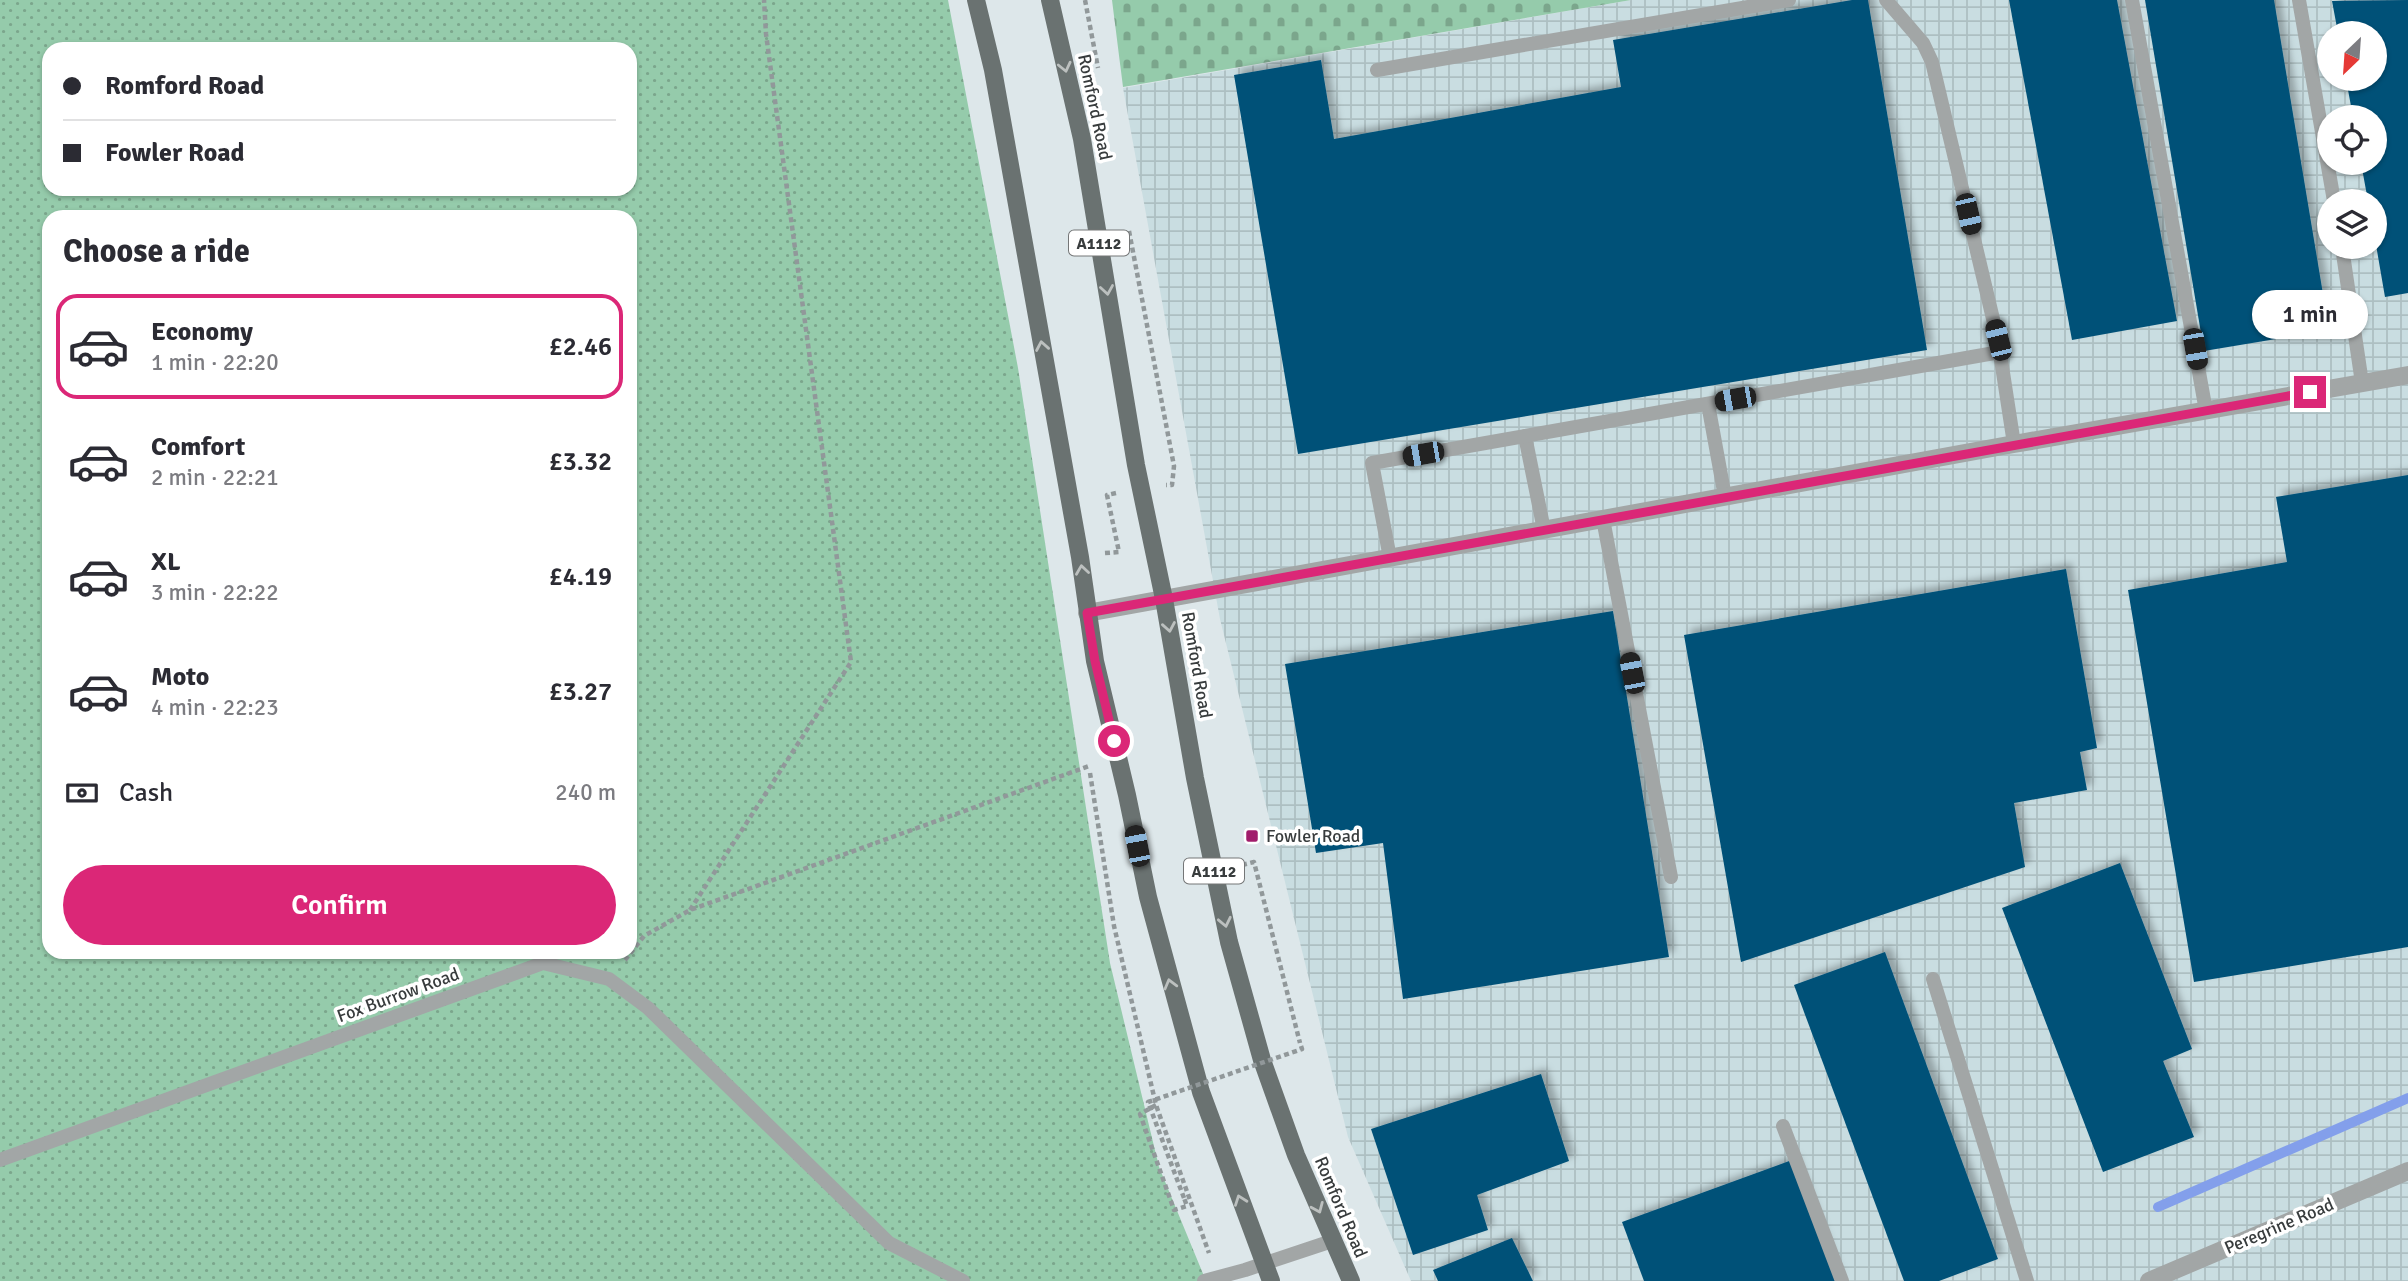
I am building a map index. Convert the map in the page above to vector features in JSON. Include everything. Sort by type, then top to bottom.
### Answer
[{"type":"main road","points":[[976,0],[993,70],[1080,557],[1095,661],[1148,897],[1201,1092],[1271,1281]]},
{"type":"main road","name":"Romford Road","points":[[1050,0],[1082,139],[1136,465],[1229,942],[1262,1059],[1296,1156],[1351,1281]]},
{"type":"street","points":[[1087,613],[2408,375]]},
{"type":"street","name":"Peregrine Road","points":[[2150,1281],[2408,1171]]},
{"type":"lane","points":[[1377,70],[1789,0]]},
{"type":"lane","points":[[1886,0],[1923,43],[1933,62],[2000,352],[2014,444]]},
{"type":"lane","points":[[2132,0],[2206,411]]},
{"type":"lane","points":[[2299,0],[2332,189]]},
{"type":"lane","points":[[2344,259],[2362,383]]},
{"type":"lane","points":[[1390,558],[1372,463],[2000,352]]},
{"type":"lane","points":[[1708,404],[1725,497]]},
{"type":"lane","points":[[1525,436],[1544,530]]},
{"type":"lane","points":[[1603,519],[1671,877]]},
{"type":"lane","name":"Fox Burrow Road","points":[[0,1160],[544,963],[609,979],[648,1008],[890,1242],[963,1281]]},
{"type":"lane","points":[[1933,979],[2027,1281]]},
{"type":"lane","points":[[1783,1126],[1842,1281]]},
{"type":"lane","points":[[1211,1279],[1332,1241]]},
{"type":"path","points":[[690,910],[852,662],[766,34],[764,0]]},
{"type":"path","points":[[1172,485],[1174,466]]},
{"type":"path","points":[[1098,554],[1119,552],[1107,495],[1124,491]]},
{"type":"path","points":[[637,945],[644,936],[690,910],[1089,766],[1114,926],[1156,1105],[1211,1279]]},
{"type":"path","points":[[1156,1105],[1140,1114],[1174,1210],[1187,1206],[1148,1102],[1302,1049],[1254,862]]},
{"type":"path","points":[[609,979],[625,959]]},
{"type":"shaded area","points":[[1631,0],[2408,0],[2408,1281],[1411,1281],[1348,1137],[1220,619],[1123,88]]},
{"type":"green space","points":[[0,0],[948,0],[1018,368],[1110,963],[1159,1167],[1206,1281],[0,1281]]},
{"type":"green space","points":[[1112,0],[1631,0],[1123,87]]},
{"type":"building","points":[[1852,0],[1868,0],[1927,350],[1298,454],[1234,75],[1321,60],[1334,139],[1621,87],[1613,40]]},
{"type":"building","points":[[2009,0],[2117,0],[2177,321],[2072,340]]},
{"type":"building","points":[[2145,0],[2274,0],[2329,330],[2204,351]]},
{"type":"building","points":[[2408,0],[2408,293],[2385,297],[2378,259],[2387,259],[2387,189],[2366,189],[2363,175],[2387,175],[2387,105],[2351,105],[2348,91],[2387,91],[2387,21],[2336,21],[2332,1]]},
{"type":"building","points":[[2408,475],[2408,947],[2194,982],[2128,590],[2287,562],[2276,497]]},
{"type":"building","points":[[2066,569],[2097,748],[2080,752],[2087,790],[2014,803],[2025,867],[1741,962],[1684,635]]},
{"type":"building","points":[[1613,611],[1669,957],[1403,999],[1383,843],[1316,853],[1285,664]]},
{"type":"building","points":[[2120,863],[2192,1049],[2163,1061],[2194,1137],[2103,1172],[2002,908]]},
{"type":"building","points":[[1885,952],[1998,1259],[1939,1281],[1904,1281],[1794,985]]},
{"type":"building","points":[[1541,1074],[1569,1161],[1477,1195],[1488,1230],[1413,1255],[1371,1129]]},
{"type":"building","points":[[1792,1160],[1837,1281],[1644,1281],[1622,1222]]},
{"type":"building","points":[[1512,1238],[1533,1281],[1438,1281],[1433,1270]]},
{"type":"waterway","points":[[2158,1207],[2408,1098]]},
{"type":"place","name":"Fowler Road","points":[[1252,836]]},
{"type":"route","points":[[1114,741],[1087,613],[2310,392]]}]
